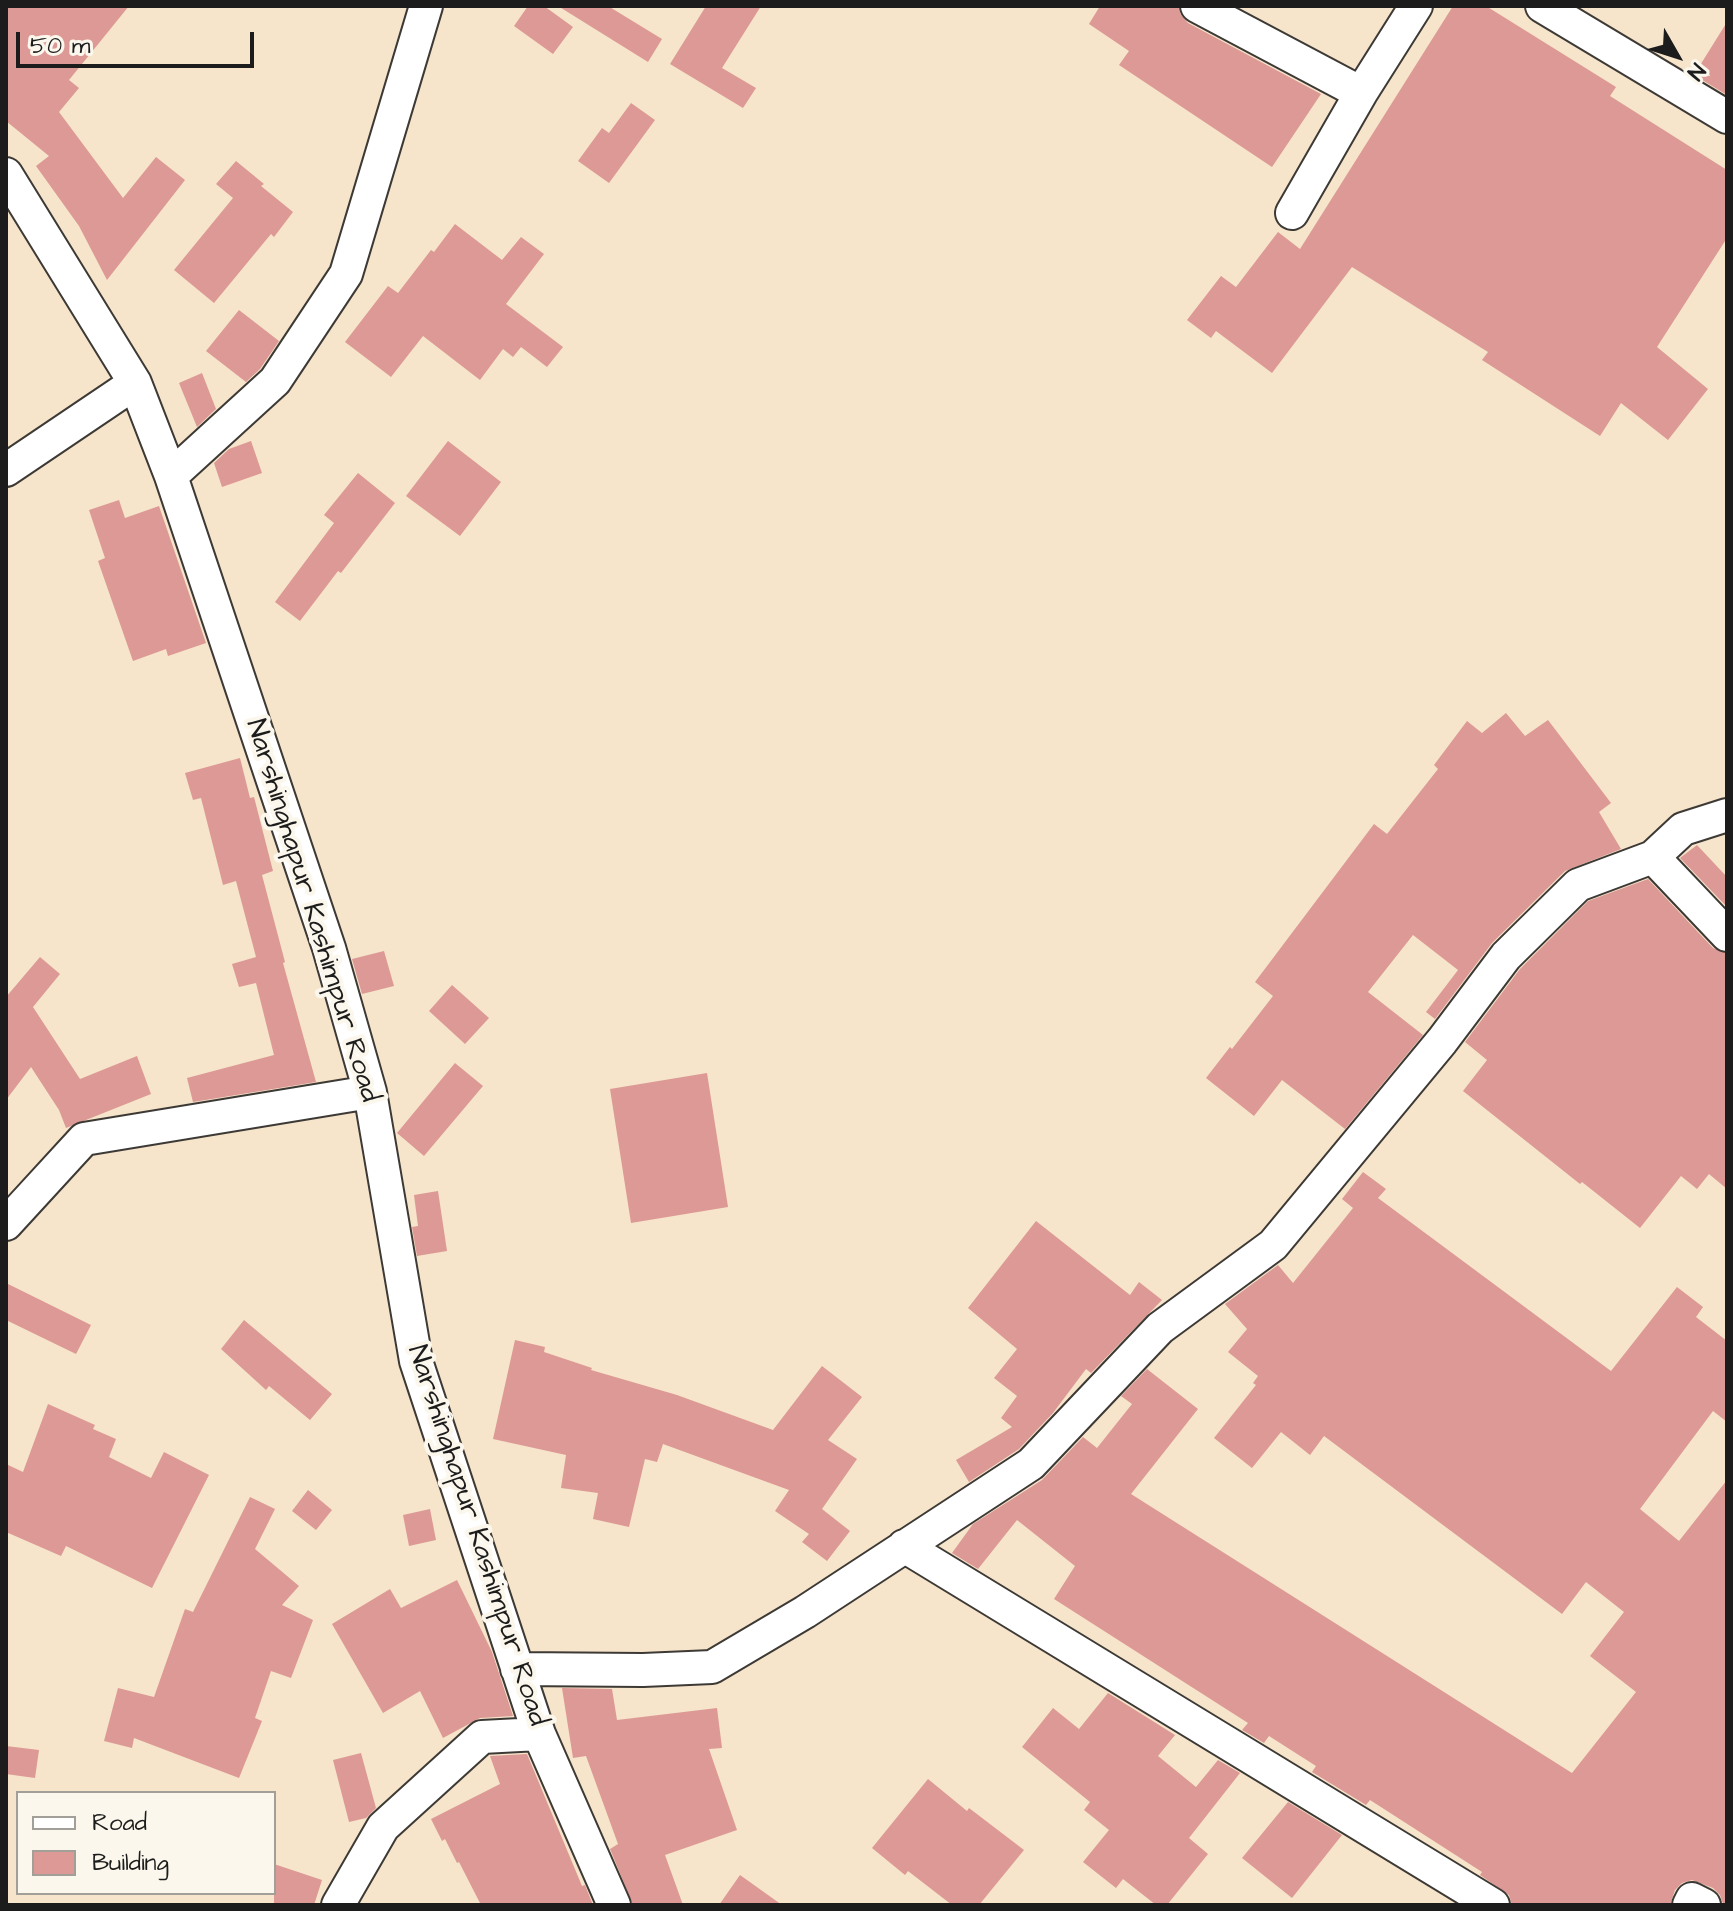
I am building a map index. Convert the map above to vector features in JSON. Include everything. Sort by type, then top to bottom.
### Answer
[{"type":"street","points":[[171,476],[275,381],[346,274],[426,6]]},
{"type":"street","points":[[1197,6],[1361,93]]},
{"type":"street","points":[[1292,213],[1361,93],[1416,6]]},
{"type":"street","points":[[1542,6],[1727,117]]},
{"type":"street","name":"Narshinghapur Kashimpur Road","points":[[6,174],[135,383],[171,476],[329,948],[370,1092],[416,1361],[539,1734],[614,1905]]},
{"type":"street","points":[[6,470],[135,383]]},
{"type":"street","points":[[517,1669],[712,1667],[805,1612],[1031,1464],[1160,1328],[1273,1245],[1442,1041],[1506,956],[1578,885],[1653,857],[1683,829],[1727,815]]},
{"type":"street","points":[[1653,857],[1727,935]]},
{"type":"street","points":[[6,1224],[84,1139],[370,1092]]},
{"type":"street","points":[[904,1546],[1493,1905]]},
{"type":"street","points":[[338,1905],[383,1827],[482,1737],[539,1734]]},
{"type":"street","points":[[1689,1905],[1692,1899],[1704,1905]]},
{"type":"building","points":[[6,6],[129,6],[69,80],[79,88],[59,112],[123,198],[156,157],[185,180],[107,280],[79,226],[36,166],[49,156],[6,121]]},
{"type":"building","points":[[528,6],[544,6],[573,27],[553,54],[514,26]]},
{"type":"building","points":[[558,6],[608,6],[662,39],[648,62]]},
{"type":"building","points":[[706,6],[761,6],[722,68],[756,88],[743,108],[670,64]]},
{"type":"building","points":[[1100,6],[1178,6],[1188,23],[1321,94],[1272,167],[1119,65],[1129,51],[1089,24]]},
{"type":"building","points":[[1453,6],[1486,6],[1616,87],[1610,96],[1727,170],[1727,238],[1657,347],[1708,389],[1668,440],[1621,403],[1600,436],[1482,360],[1488,352],[1352,267],[1272,373],[1216,331],[1211,338],[1187,320],[1221,276],[1236,287],[1278,232],[1300,249]]},
{"type":"building","points":[[1727,22],[1727,95],[1694,75]]},
{"type":"building","points":[[631,103],[655,120],[609,183],[578,161],[602,128],[609,133]]},
{"type":"building","points":[[236,161],[293,212],[214,303],[174,270],[233,198],[216,184]]},
{"type":"building","points":[[455,224],[502,260],[521,237],[544,254],[506,304],[563,347],[547,367],[521,347],[513,357],[503,349],[480,380],[423,336],[391,377],[345,342],[388,286],[398,293]]},
{"type":"building","points":[[239,310],[279,341],[260,369],[246,382],[206,351]]},
{"type":"building","points":[[202,373],[216,409],[197,427],[179,383]]},
{"type":"building","points":[[251,441],[262,473],[222,487],[214,463],[229,449]]},
{"type":"building","points":[[448,441],[501,482],[460,536],[406,496]]},
{"type":"building","points":[[358,473],[395,503],[300,621],[275,602],[334,523],[324,515]]},
{"type":"building","points":[[119,500],[125,518],[159,506],[206,643],[168,656],[166,649],[133,661],[98,561],[105,558],[89,510]]},
{"type":"building","points":[[1506,713],[1525,736],[1548,720],[1611,803],[1599,812],[1621,849],[1565,871],[1492,943],[1435,1019],[1426,1012],[1458,970],[1413,935],[1368,992],[1423,1035],[1345,1129],[1282,1080],[1254,1116],[1206,1078],[1273,996],[1255,982],[1374,824],[1387,834],[1438,769],[1434,765],[1467,721],[1482,733]]},
{"type":"building","points":[[240,758],[250,798],[254,797],[273,871],[262,875],[316,1082],[193,1102],[187,1078],[274,1055],[256,983],[239,987],[232,964],[256,957],[236,881],[223,885],[201,798],[193,800],[185,773]]},
{"type":"building","points":[[1697,845],[1727,877],[1727,907],[1680,858]]},
{"type":"building","points":[[1648,879],[1713,948],[1727,953],[1727,1189],[1709,1174],[1697,1189],[1681,1176],[1640,1228],[1463,1091],[1487,1060],[1465,1042],[1520,969],[1588,901]]},
{"type":"building","points":[[384,951],[394,986],[362,994],[352,959]]},
{"type":"building","points":[[40,957],[60,974],[33,1007],[80,1079],[137,1056],[151,1094],[66,1128],[59,1110],[31,1067],[6,1100],[6,997]]},
{"type":"building","points":[[452,985],[489,1018],[465,1044],[429,1011]]},
{"type":"building","points":[[455,1063],[483,1086],[424,1156],[397,1133]]},
{"type":"building","points":[[707,1073],[728,1207],[631,1223],[610,1089]]},
{"type":"building","points":[[1363,1172],[1386,1189],[1378,1198],[1611,1371],[1677,1287],[1703,1307],[1696,1317],[1727,1341],[1727,1422],[1713,1411],[1640,1509],[1679,1541],[1727,1480],[1727,1905],[1723,1904],[1713,1888],[1692,1880],[1682,1883],[1675,1890],[1670,1905],[1512,1905],[1509,1895],[1480,1875],[1482,1872],[1370,1800],[1366,1805],[1312,1772],[1316,1766],[1269,1736],[1264,1743],[1242,1730],[1248,1723],[1054,1599],[1075,1566],[1017,1520],[978,1569],[952,1553],[973,1524],[1042,1480],[1083,1437],[1097,1448],[1132,1404],[1121,1396],[1147,1369],[1198,1409],[1131,1494],[1572,1773],[1636,1692],[1590,1656],[1624,1612],[1586,1582],[1562,1614],[1324,1436],[1310,1455],[1281,1432],[1252,1468],[1214,1438],[1256,1385],[1253,1383],[1258,1376],[1228,1352],[1247,1329],[1225,1304],[1278,1265],[1293,1283],[1353,1208],[1342,1199]]},
{"type":"building","points":[[438,1191],[447,1251],[417,1256],[412,1227],[418,1226],[414,1195]]},
{"type":"building","points":[[1036,1221],[1130,1295],[1139,1282],[1162,1300],[1091,1373],[1086,1369],[1053,1413],[1019,1449],[969,1482],[956,1460],[1012,1427],[1001,1418],[1017,1396],[994,1378],[1017,1349],[968,1308]]},
{"type":"building","points":[[6,1283],[91,1325],[76,1354],[6,1320]]},
{"type":"building","points":[[244,1320],[332,1394],[310,1420],[269,1386],[266,1390],[221,1349]]},
{"type":"building","points":[[515,1340],[545,1347],[544,1352],[591,1370],[677,1395],[773,1430],[822,1366],[862,1397],[828,1440],[857,1459],[822,1509],[850,1531],[827,1561],[802,1542],[809,1534],[775,1511],[789,1490],[663,1444],[657,1462],[645,1459],[629,1527],[593,1519],[598,1493],[561,1488],[566,1455],[493,1439]]},
{"type":"building","points":[[48,1404],[95,1425],[93,1429],[116,1439],[109,1457],[151,1478],[164,1452],[209,1475],[152,1588],[66,1546],[61,1556],[6,1532],[6,1464],[23,1472]]},
{"type":"building","points":[[308,1490],[332,1510],[316,1530],[292,1511]]},
{"type":"building","points":[[250,1497],[275,1509],[255,1549],[299,1586],[282,1605],[313,1620],[291,1678],[271,1671],[255,1718],[262,1721],[239,1778],[134,1738],[132,1748],[104,1741],[118,1688],[154,1697],[185,1609],[193,1612]]},
{"type":"building","points":[[430,1509],[436,1540],[409,1546],[403,1515]]},
{"type":"building","points":[[457,1580],[492,1652],[513,1716],[480,1718],[443,1738],[420,1691],[383,1713],[332,1624],[390,1589],[401,1608]]},
{"type":"building","points":[[562,1688],[612,1689],[617,1720],[717,1708],[722,1748],[709,1749],[737,1830],[665,1855],[683,1905],[633,1905],[610,1849],[618,1844],[586,1756],[573,1758]]},
{"type":"building","points":[[1108,1693],[1175,1735],[1158,1756],[1196,1787],[1218,1760],[1240,1773],[1189,1838],[1208,1854],[1167,1905],[1156,1905],[1123,1879],[1116,1888],[1083,1862],[1109,1830],[1084,1810],[1090,1802],[1022,1747],[1053,1708],[1079,1729]]},
{"type":"building","points":[[6,1746],[39,1750],[35,1778],[6,1774]]},
{"type":"building","points":[[361,1753],[376,1808],[366,1818],[349,1822],[333,1760]]},
{"type":"building","points":[[527,1754],[582,1886],[585,1885],[593,1905],[481,1905],[459,1862],[445,1839],[442,1841],[431,1819],[500,1784],[490,1756]]},
{"type":"building","points":[[928,1779],[967,1811],[969,1808],[1024,1850],[979,1905],[952,1905],[908,1871],[905,1875],[872,1848]]},
{"type":"building","points":[[1288,1802],[1342,1835],[1292,1898],[1242,1858]]},
{"type":"building","points":[[276,1865],[322,1880],[314,1905],[274,1905]]},
{"type":"building","points":[[740,1875],[782,1905],[719,1905]]}]
